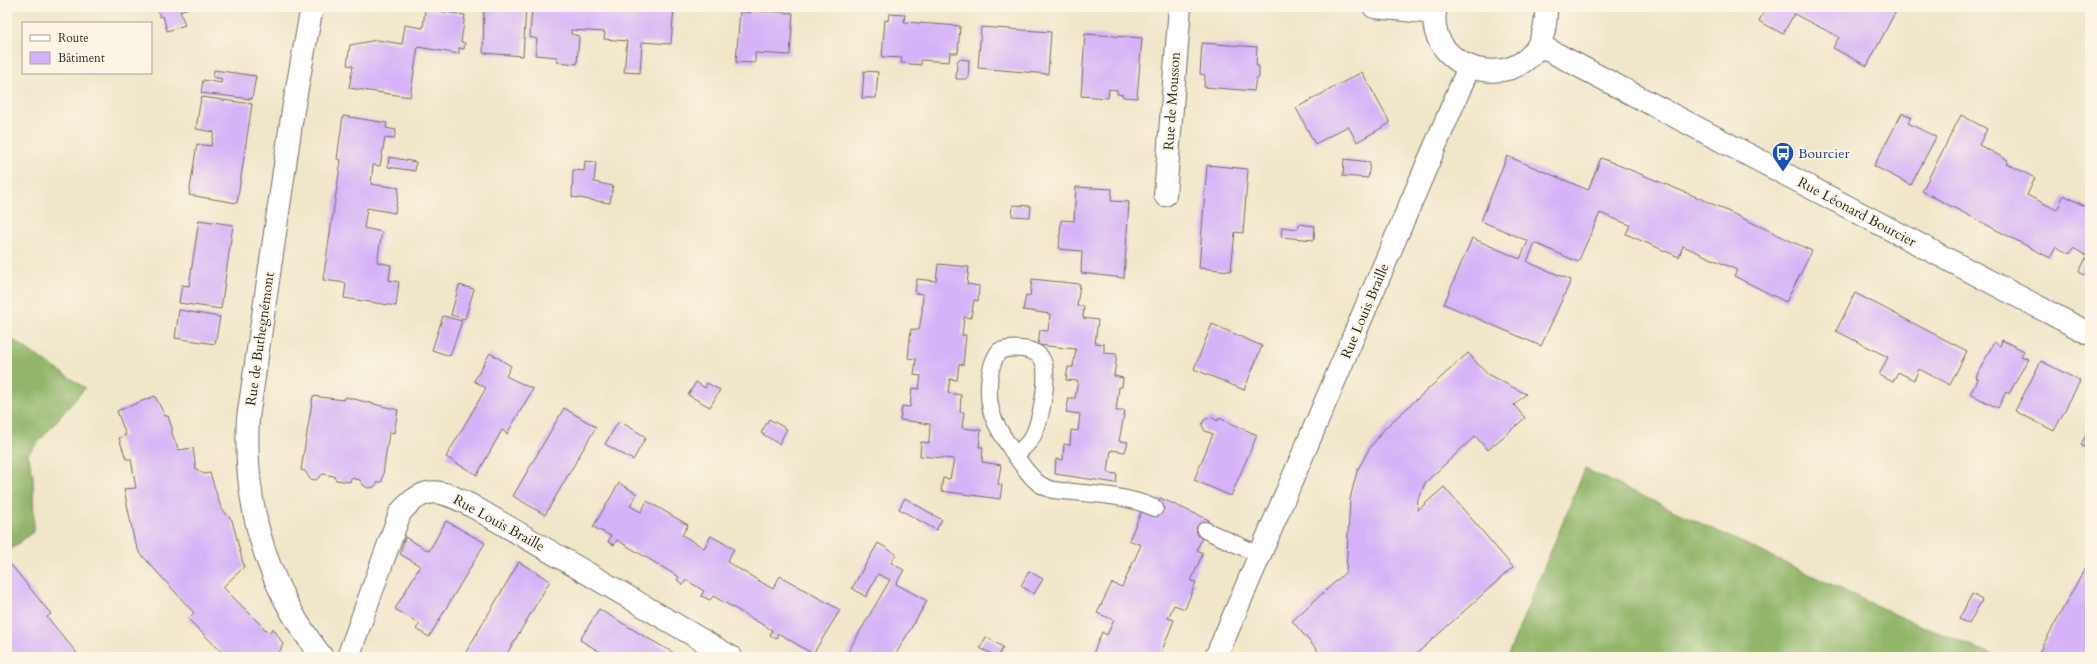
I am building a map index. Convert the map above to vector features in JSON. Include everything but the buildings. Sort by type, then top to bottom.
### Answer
[{"type":"street","name":"Rue de Buthegnémont","points":[[312,7],[293,110],[248,418],[247,451],[250,497],[258,533],[265,553],[289,608],[309,641],[322,657]]},
{"type":"street","name":"Rue de Mousson","points":[[1165,195],[1180,7]]},
{"type":"street","points":[[1374,7],[1436,10],[1437,32],[1444,46],[1454,58],[1469,67],[1483,71],[1497,71],[1514,67],[1530,56],[1539,45],[1546,24],[1546,7]]},
{"type":"street","name":"Rue Léonard Bourcier","points":[[1539,45],[2090,334]]},
{"type":"street","name":"Rue Louis Braille","points":[[1216,657],[1469,67]]},
{"type":"street","name":"Rue Louis Braille","points":[[348,657],[400,513],[411,499],[422,493],[437,492],[450,494],[472,506],[731,657]]},
{"type":"lane","points":[[1016,455],[1031,440],[1037,427],[1042,400],[1045,366],[1042,359],[1033,352],[1004,349],[999,351],[996,355],[989,393],[991,412],[1016,455],[1035,481],[1044,488],[1119,496],[1140,501],[1155,508]]},
{"type":"lane","points":[[1205,530],[1260,555]]},
{"type":"green space","points":[[7,336],[85,388],[28,454],[33,476],[34,531],[7,552]]},
{"type":"green space","points":[[1585,469],[1907,620],[1998,657],[1507,657]]},
{"type":"place","name":"Bourcier","points":[[1783,172]]}]
